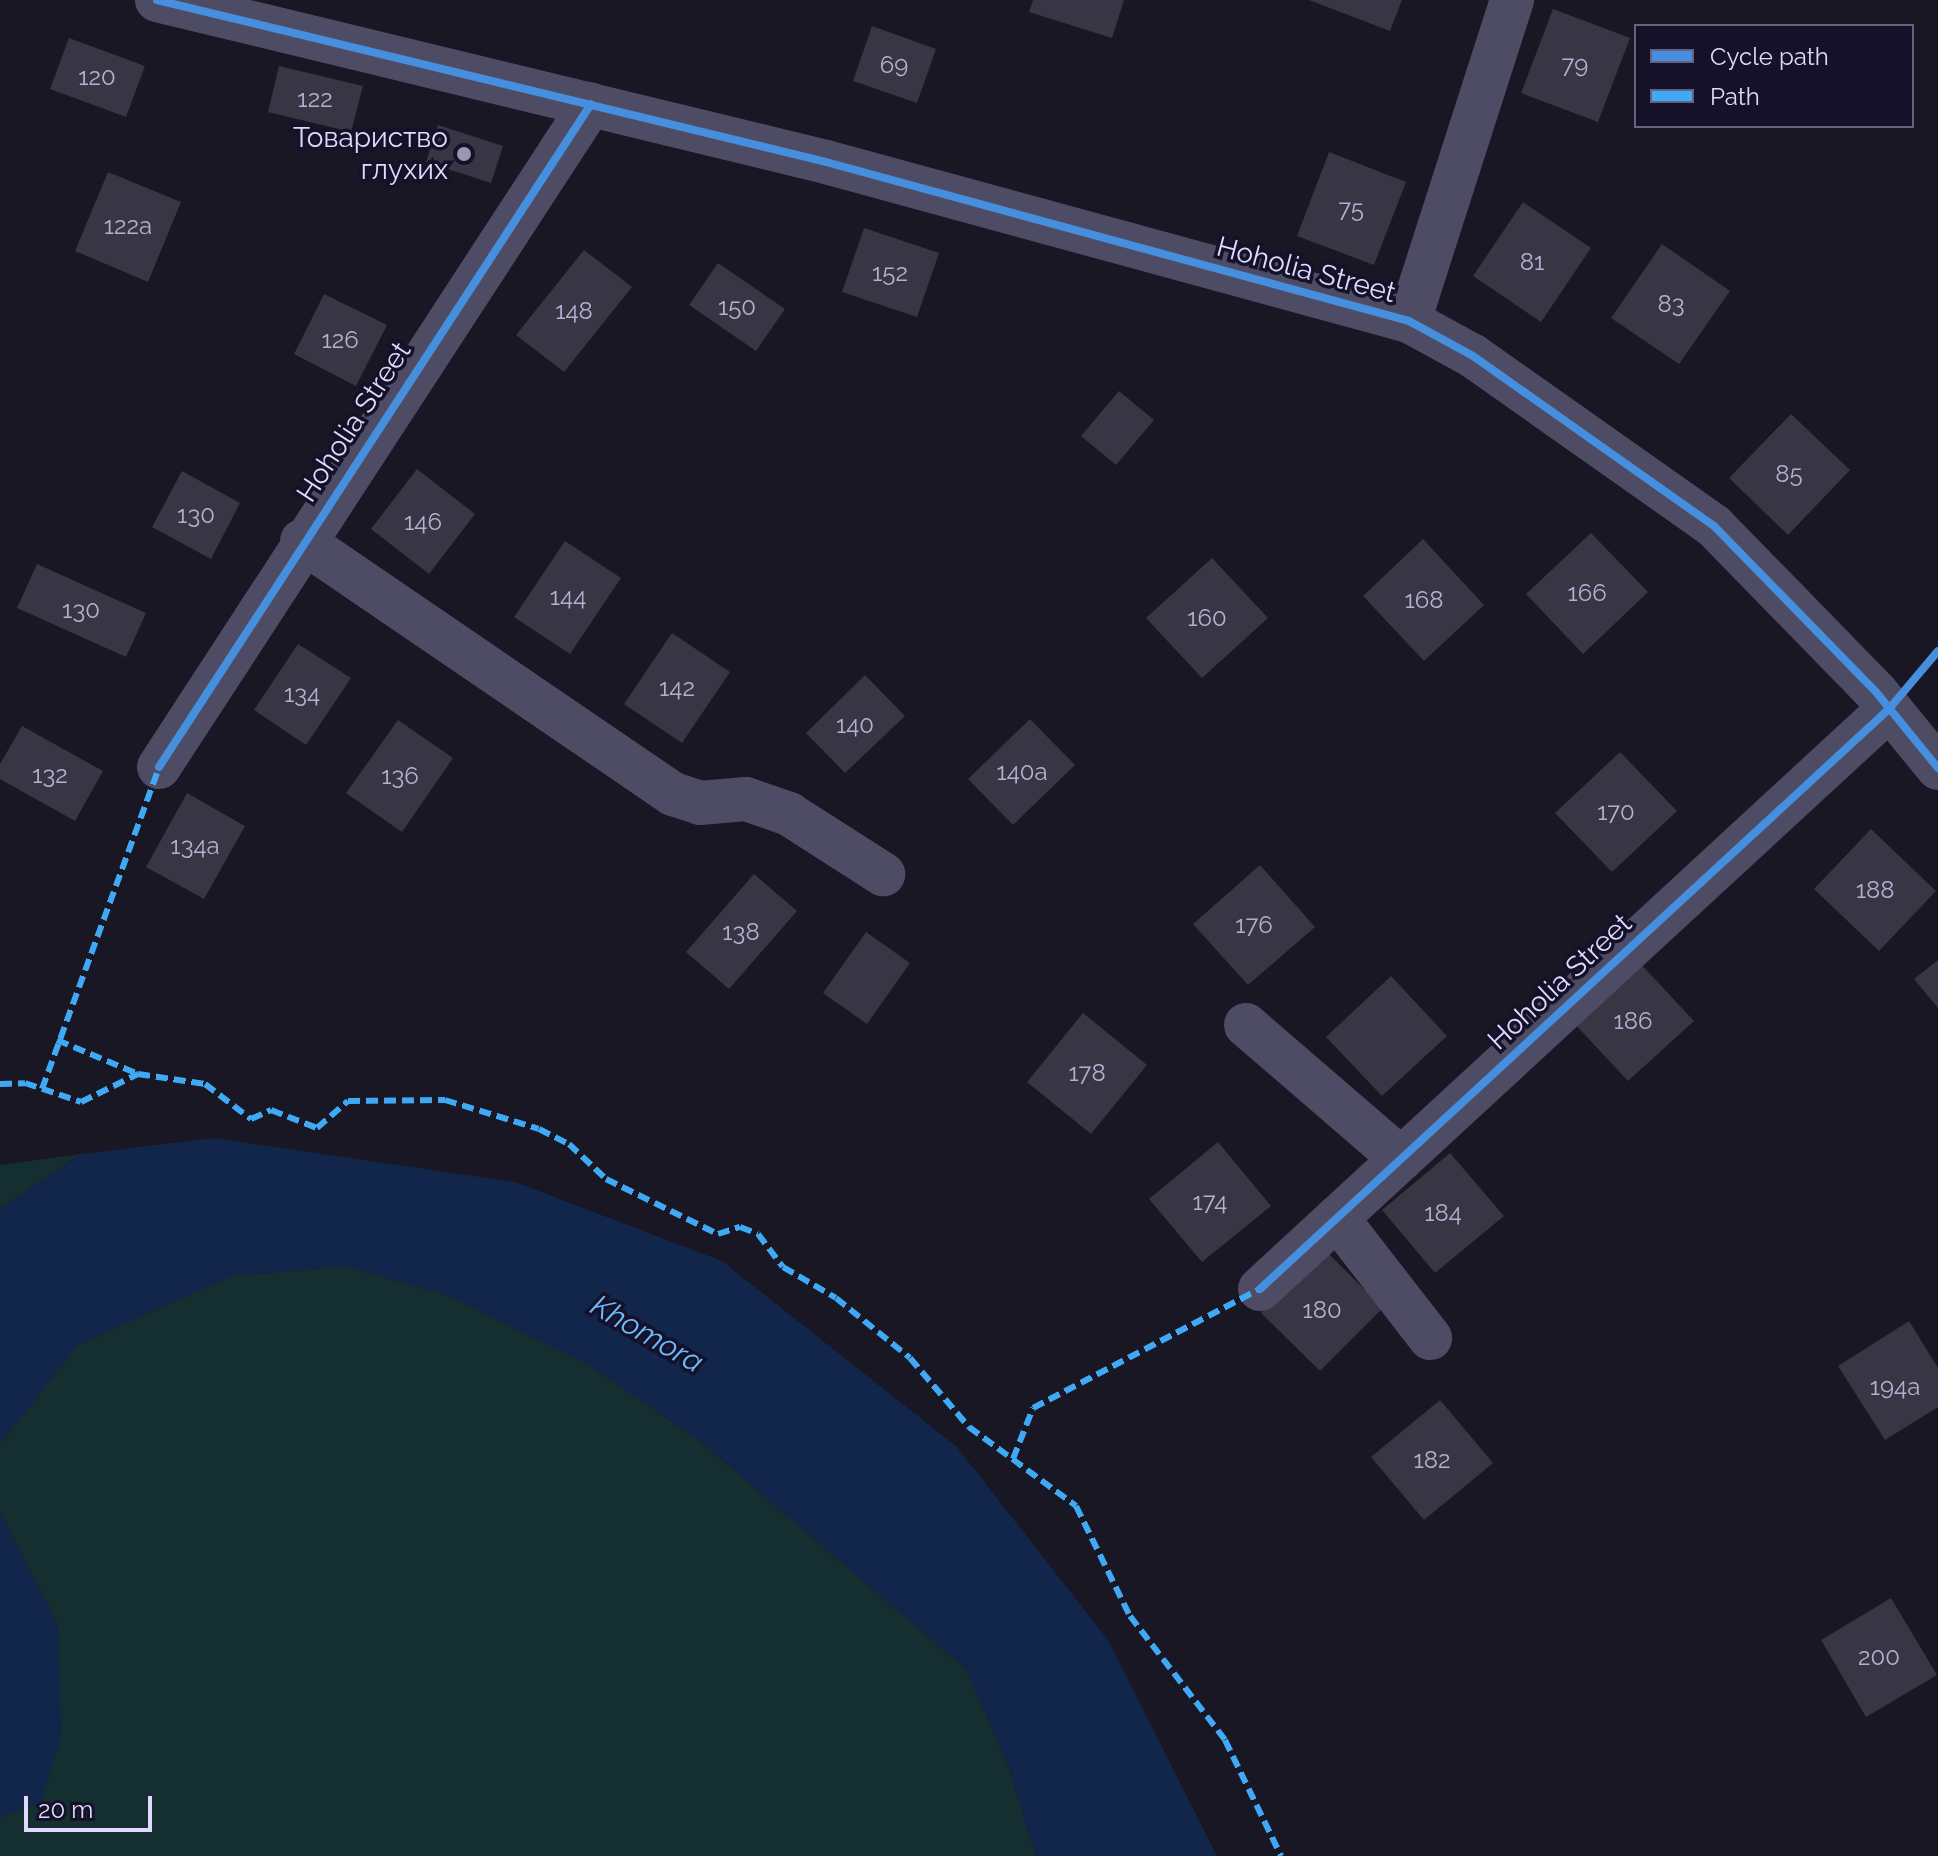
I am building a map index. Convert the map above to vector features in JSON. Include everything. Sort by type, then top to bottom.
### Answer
[{"type":"street","name":"Hoholia Street","points":[[157,0],[591,104],[1409,321],[1473,356],[1714,526],[1889,709],[1938,768]]},
{"type":"street","name":"Hoholia Street","points":[[1409,321],[1512,0]]},
{"type":"street","name":"Hoholia Street","points":[[159,767],[302,541],[591,104]]},
{"type":"street","points":[[302,541],[673,794],[700,803],[746,799],[789,814],[883,874]]},
{"type":"street","name":"Hoholia Street","points":[[1260,1289],[1889,709]]},
{"type":"street","points":[[1246,1025],[1401,1159]]},
{"type":"street","points":[[1337,1218],[1430,1338]]},
{"type":"green space","points":[[81,1154],[0,1210],[0,1165]]},
{"type":"green space","points":[[345,1266],[447,1295],[588,1364],[700,1441],[966,1669],[1008,1765],[1036,1856],[0,1856],[0,1817],[41,1802],[58,1626],[0,1513],[0,1444],[77,1345],[231,1276]]},
{"type":"water","name":"Khomora","points":[[213,1138],[515,1182],[722,1261],[957,1447],[1108,1640],[1217,1856],[1036,1856],[1008,1765],[966,1669],[700,1441],[588,1364],[447,1295],[345,1266],[231,1276],[77,1345],[0,1444],[0,1210],[81,1154]]},
{"type":"water","points":[[0,1513],[58,1626],[62,1734],[41,1802],[0,1817]]},
{"type":"building","points":[[1033,0],[1124,0],[1112,38],[1029,12]]},
{"type":"building","points":[[1309,0],[1402,0],[1390,31]]},
{"type":"building","points":[[1553,9],[1630,38],[1598,122],[1521,93]]},
{"type":"building","points":[[872,26],[936,49],[917,103],[853,81]]},
{"type":"building","points":[[69,38],[145,66],[126,117],[50,89]]},
{"type":"building","points":[[279,66],[363,86],[351,132],[268,112]]},
{"type":"building","name":"Товариство глухих","points":[[438,125],[503,146],[491,183],[426,162]]},
{"type":"building","points":[[1329,152],[1406,182],[1374,265],[1297,236]]},
{"type":"building","points":[[108,172],[181,202],[148,282],[75,251]]},
{"type":"building","points":[[1523,202],[1591,248],[1541,322],[1473,276]]},
{"type":"building","points":[[864,228],[939,253],[917,317],[842,292]]},
{"type":"building","points":[[1662,244],[1730,291],[1679,364],[1611,318]]},
{"type":"building","points":[[584,250],[632,287],[564,372],[516,335]]},
{"type":"building","points":[[718,263],[785,309],[756,351],[689,305]]},
{"type":"building","points":[[324,294],[387,325],[356,386],[294,354]]},
{"type":"building","points":[[1119,391],[1154,420],[1116,465],[1081,436]]},
{"type":"building","points":[[1791,414],[1850,470],[1788,535],[1729,478]]},
{"type":"building","points":[[417,469],[475,514],[429,574],[371,529]]},
{"type":"building","points":[[182,471],[240,503],[211,559],[152,527]]},
{"type":"building","points":[[1591,533],[1648,592],[1583,654],[1526,594]]},
{"type":"building","points":[[1423,539],[1484,605],[1424,661],[1363,596]]},
{"type":"building","points":[[565,541],[621,578],[570,654],[514,617]]},
{"type":"building","points":[[1212,558],[1268,618],[1202,678],[1146,618]]},
{"type":"building","points":[[37,564],[146,613],[126,657],[17,608]]},
{"type":"building","points":[[672,633],[730,672],[682,743],[624,704]]},
{"type":"building","points":[[298,644],[351,678],[306,745],[254,710]]},
{"type":"building","points":[[865,675],[905,716],[845,773],[806,733]]},
{"type":"building","points":[[1030,719],[1075,765],[1013,825],[968,779]]},
{"type":"building","points":[[398,720],[453,758],[402,832],[346,793]]},
{"type":"building","points":[[22,726],[103,771],[75,821],[0,779],[0,764]]},
{"type":"building","points":[[1620,752],[1677,811],[1612,872],[1555,813]]},
{"type":"building","points":[[187,793],[245,826],[204,899],[146,867]]},
{"type":"building","points":[[1871,829],[1936,891],[1879,951],[1814,889]]},
{"type":"building","points":[[1260,865],[1315,927],[1248,985],[1193,924]]},
{"type":"building","points":[[754,874],[797,911],[729,989],[686,952]]},
{"type":"building","points":[[866,932],[910,963],[867,1024],[823,993]]},
{"type":"building","points":[[1938,960],[1938,1008],[1914,979]]},
{"type":"building","points":[[1638,961],[1694,1021],[1628,1081],[1572,1021]]},
{"type":"building","points":[[1391,976],[1447,1036],[1382,1096],[1326,1037]]},
{"type":"building","points":[[1083,1013],[1147,1065],[1091,1134],[1027,1082]]},
{"type":"building","points":[[1218,1142],[1271,1206],[1202,1262],[1149,1199]]},
{"type":"building","points":[[1450,1153],[1504,1216],[1435,1273],[1382,1210]]},
{"type":"building","points":[[1325,1250],[1383,1308],[1320,1371],[1261,1313]]},
{"type":"building","points":[[1909,1321],[1938,1368],[1938,1407],[1885,1440],[1838,1366]]},
{"type":"building","points":[[1440,1400],[1493,1463],[1424,1520],[1371,1457]]},
{"type":"building","points":[[1891,1598],[1937,1675],[1866,1717],[1821,1640]]},
{"type":"marked path","points":[[42,1089],[159,767]]},
{"type":"marked path","points":[[57,1040],[138,1074]]},
{"type":"marked path","points":[[0,1084],[25,1083],[81,1102],[138,1074],[205,1084],[251,1119],[271,1110],[317,1128],[348,1101],[445,1100],[539,1129],[569,1144],[606,1179],[718,1234],[740,1227],[758,1234],[783,1267],[836,1298],[910,1358],[969,1427],[1076,1506],[1130,1616],[1225,1740],[1281,1856]]},
{"type":"marked path","points":[[1013,1459],[1033,1408],[1260,1289]]},
{"type":"cycle path","points":[[157,0],[826,162],[1409,321],[1473,356],[1714,526],[1876,692],[1938,768]]},
{"type":"cycle path","points":[[159,767],[591,104]]},
{"type":"cycle path","points":[[1260,1289],[1889,709],[1938,651]]},
{"type":"place","name":"Товариство глухих","points":[[464,154]]}]
